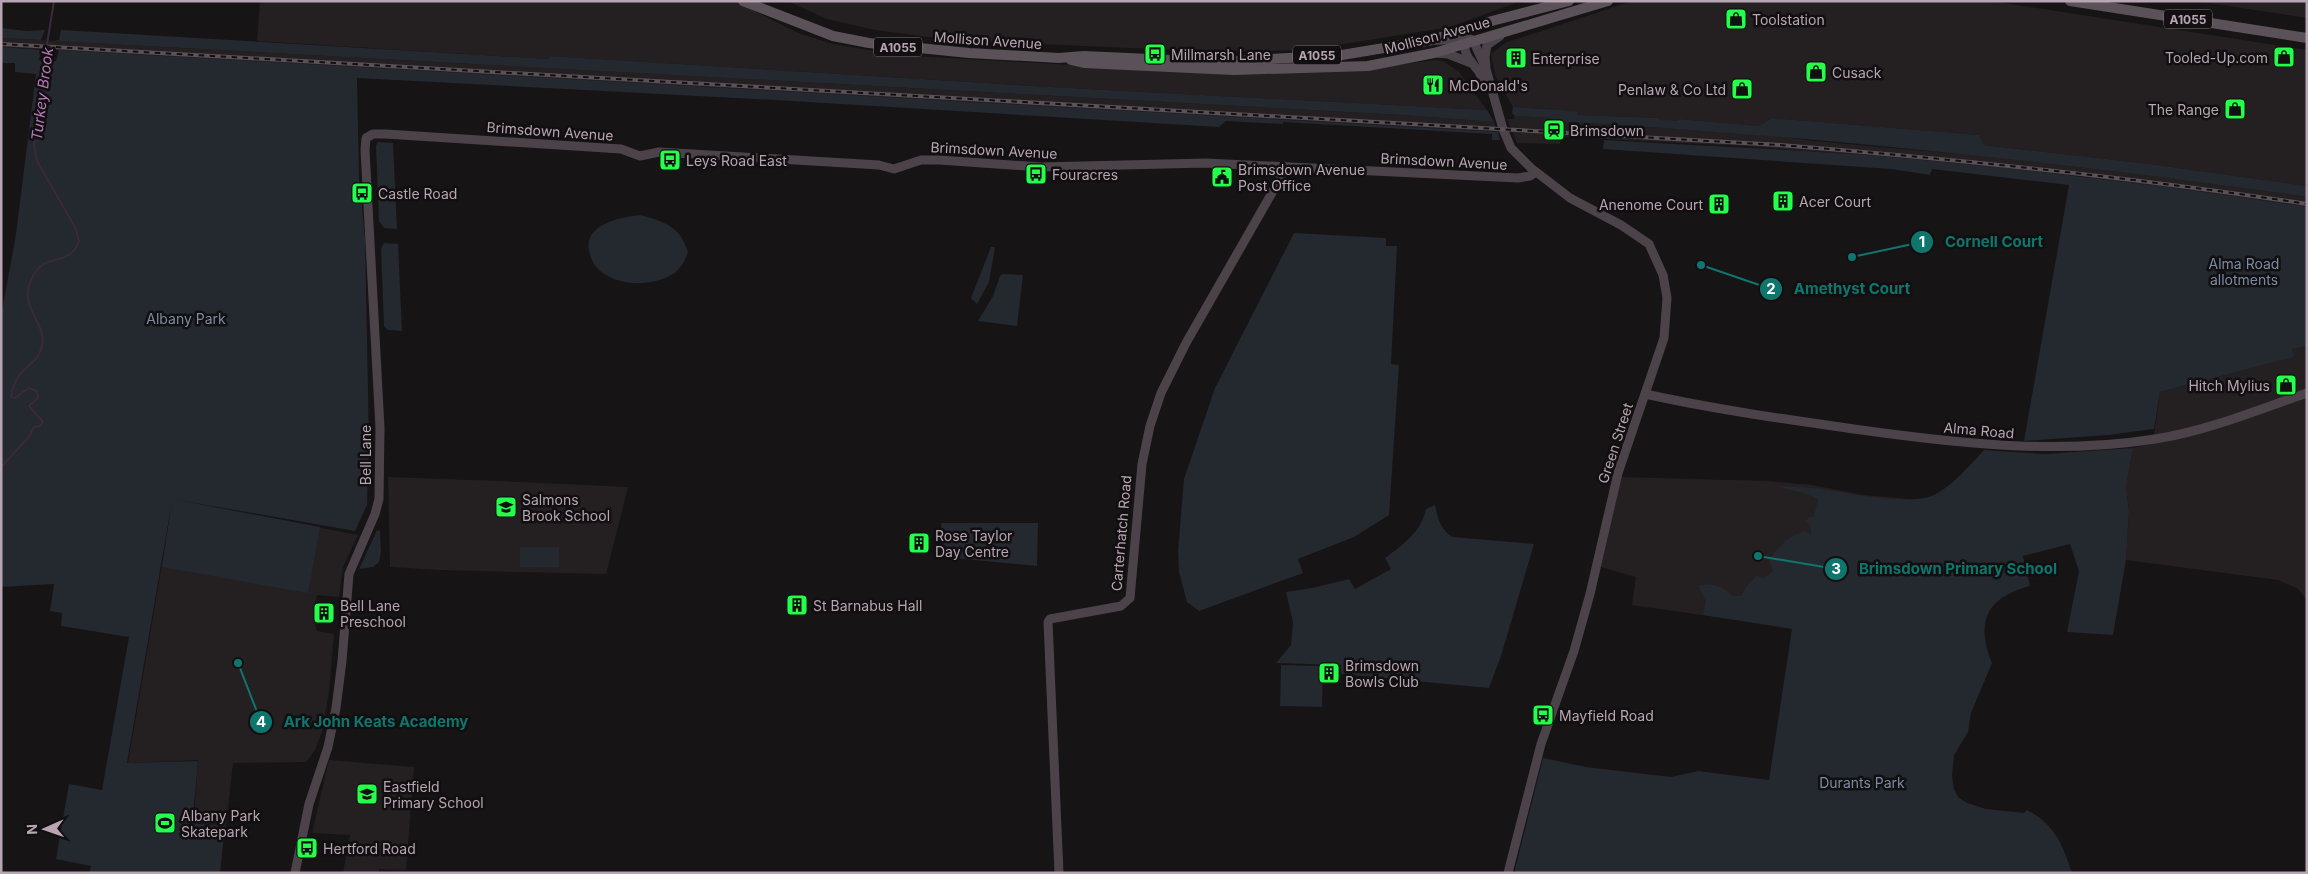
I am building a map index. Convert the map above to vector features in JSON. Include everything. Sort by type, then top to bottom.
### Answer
[{"type":"main road","name":"Mollison Avenue","points":[[743,1],[833,36],[869,43],[968,53],[1059,58],[1084,56],[1216,62],[1342,54],[1432,40],[1468,38],[1508,30],[1608,1]]},
{"type":"main road","name":"Mollison Avenue","points":[[1059,58],[1084,63],[1234,70],[1368,66],[1434,52],[1468,38],[1488,22],[1569,1]]},
{"type":"main road","name":"A1055","points":[[2070,1],[2307,38]]},
{"type":"street","points":[[1486,69],[1487,45],[1508,30]]},
{"type":"street","name":"Green Street","points":[[1468,38],[1471,63],[1480,73],[1485,85],[1492,90]]},
{"type":"street","name":"Green Street","points":[[1468,38],[1486,69],[1509,144],[1536,172],[1570,198],[1621,225],[1649,244],[1662,275],[1667,298],[1664,338],[1618,473],[1590,594],[1574,651],[1541,744],[1508,873]]},
{"type":"street","points":[[1434,52],[1448,54],[1471,63]]},
{"type":"street","name":"Brimsdown Avenue","points":[[366,138],[373,134],[386,134],[626,149],[640,156],[659,152],[879,165],[894,170],[921,160],[939,160],[1041,167],[1206,163],[1518,178],[1530,176],[1536,172]]},
{"type":"street","name":"Bell Lane","points":[[295,873],[309,804],[323,764],[340,686],[349,574],[375,514],[379,499],[380,428],[366,138]]},
{"type":"street","name":"Carterhatch Road","points":[[1059,873],[1048,622],[1050,619],[1121,606],[1130,598],[1142,464],[1150,426],[1161,393],[1186,344],[1281,177],[1284,166]]},
{"type":"street","name":"Alma Road","points":[[1644,394],[1812,423],[1936,440],[2020,448],[2073,446],[2155,439],[2219,422],[2307,393]]},
{"type":"shaded area","points":[[260,1],[735,1],[798,33],[833,44],[897,55],[1125,68],[1356,70],[1436,60],[1443,61],[1459,72],[1487,110],[1050,87],[549,56],[548,59],[257,41]]},
{"type":"shaded area","points":[[787,1],[1521,1],[1450,27],[1338,45],[1268,51],[1153,49],[950,40],[875,30],[827,19]]},
{"type":"shaded area","points":[[1632,1],[1991,1],[2307,50],[2307,186],[2150,164],[1984,145],[1979,135],[1772,118],[1759,126],[1679,119],[1679,121],[1659,121],[1659,118],[1576,115],[1576,111],[1513,107],[1495,75],[1491,54],[1505,43]]},
{"type":"shaded area","points":[[2196,1],[2307,1],[2307,18],[2209,3]]},
{"type":"shaded area","points":[[1,38],[1402,115],[1494,122],[1498,132],[1,47]]},
{"type":"shaded area","points":[[1515,116],[1552,118],[1553,121],[1771,135],[1814,141],[1982,156],[2179,179],[2307,197],[2307,207],[2086,177],[1889,157],[1745,146],[1561,137],[1560,144],[1517,143],[1507,119],[1514,119]]},
{"type":"shaded area","points":[[2307,346],[2307,600],[2298,589],[2278,580],[2126,560],[2129,511],[2126,487],[2133,448],[2153,443],[2160,392],[2293,357],[2292,349]]},
{"type":"shaded area","name":"Salmons Brook School","points":[[388,477],[628,487],[606,574],[440,570],[390,567]]},
{"type":"shaded area","points":[[1621,477],[1766,481],[1812,485],[1863,495],[1921,500],[1792,628],[1632,605],[1636,577],[1601,567]]},
{"type":"shaded area","points":[[173,500],[358,535],[343,567],[339,597],[317,595],[314,605],[313,616],[317,631],[334,634],[329,692],[322,732],[315,750],[306,762],[233,763],[226,826],[199,823],[194,817],[198,760],[128,763]]},
{"type":"shaded area","name":"Eastfield Primary School","points":[[329,760],[414,767],[406,870],[379,869],[379,873],[343,873],[350,835],[312,833]]},
{"type":"green space","points":[[1,28],[27,31],[45,30],[41,40],[1,38]]},
{"type":"green space","points":[[61,30],[548,59],[549,56],[1050,87],[1487,110],[1494,122],[1402,115],[54,41],[59,40]]},
{"type":"green space","name":"Albany Park","points":[[1,47],[41,50],[39,60],[56,61],[59,50],[1498,132],[1500,140],[1492,140],[1492,134],[1283,122],[1283,124],[1226,121],[1219,127],[775,100],[357,78],[359,177],[365,238],[369,440],[367,505],[355,531],[172,499],[320,527],[308,593],[162,567],[172,501],[127,763],[198,761],[193,816],[198,824],[225,826],[220,873],[89,873],[91,866],[56,859],[69,784],[102,790],[129,637],[61,626],[62,613],[50,611],[54,584],[1,587],[1,316],[16,234],[36,74],[15,72],[15,63],[1,63]]},
{"type":"green space","points":[[1513,107],[1577,111],[1577,115],[1659,118],[1659,120],[1678,121],[1679,119],[1759,126],[1772,118],[1979,135],[1984,145],[2150,164],[2307,186],[2307,197],[2118,172],[1929,151],[1740,134],[1552,121],[1552,118],[1515,116],[1512,113]]},
{"type":"green space","name":"Alma Road allotments","points":[[1604,140],[1819,152],[1995,167],[2203,192],[2307,207],[2307,346],[2292,349],[2294,357],[2160,392],[2154,429],[2108,435],[2024,441],[2069,185],[1932,169],[1930,175],[1891,169],[1603,149]]},
{"type":"green space","points":[[378,142],[393,143],[397,229],[384,228],[379,221],[376,146]]},
{"type":"green space","points":[[640,215],[670,226],[681,236],[688,252],[678,270],[673,274],[644,283],[623,282],[614,279],[597,268],[593,263],[588,244],[596,229],[604,224]]},
{"type":"green space","points":[[1294,233],[1386,238],[1386,246],[1397,246],[1391,364],[1399,365],[1389,515],[1354,537],[1298,559],[1303,573],[1199,611],[1187,602],[1179,572],[1178,551],[1184,479],[1215,388]]},
{"type":"green space","points":[[384,243],[398,244],[402,331],[388,330],[384,326],[381,249]]},
{"type":"green space","points":[[991,247],[995,247],[989,282],[977,304],[971,298]]},
{"type":"green space","points":[[1003,274],[1023,275],[1017,326],[978,321],[993,296],[1000,276]]},
{"type":"green space","name":"Durants Park","points":[[2133,448],[2126,487],[2129,511],[2126,560],[2113,635],[2067,632],[2079,571],[2070,544],[2023,556],[2030,586],[2004,597],[1988,613],[1985,635],[1992,663],[1971,713],[1968,732],[1954,755],[1952,776],[1954,789],[1958,797],[1967,803],[1986,809],[2024,813],[2027,810],[2037,816],[2051,829],[2061,844],[2072,873],[1514,873],[1543,758],[1586,767],[1671,777],[1698,771],[1769,780],[1792,629],[1703,615],[1706,601],[1698,586],[1708,584],[1717,586],[1733,596],[1741,596],[1757,575],[1762,579],[1773,571],[1769,560],[1784,542],[1805,531],[1811,534],[1811,526],[1806,521],[1814,516],[1818,499],[1778,486],[1812,488],[1894,499],[1924,498],[1936,494],[1949,485],[1984,450],[2045,454]]},
{"type":"green space","points":[[1435,505],[1442,527],[1453,537],[1534,544],[1501,656],[1489,688],[1341,674],[1341,665],[1276,663],[1291,645],[1293,622],[1286,592],[1349,579],[1355,589],[1391,569],[1385,558],[1416,531],[1426,509]]},
{"type":"green space","points":[[941,523],[1038,523],[1037,566],[943,557]]},
{"type":"green space","points":[[377,530],[380,531],[381,552],[379,562],[373,567],[359,569]]},
{"type":"green space","points":[[520,547],[559,547],[559,567],[520,567]]},
{"type":"green space","points":[[1281,665],[1323,666],[1322,707],[1280,706]]},
{"type":"waterway","name":"Turkey Brook","points":[[1,467],[29,437],[34,427],[40,426],[43,422],[29,406],[38,398],[37,391],[29,388],[15,398],[11,397],[17,379],[40,353],[42,346],[40,328],[29,303],[30,282],[41,266],[70,254],[79,241],[76,229],[37,161],[34,144],[36,112],[54,1]]},
{"type":"railway","points":[[1,44],[1780,145],[2044,170],[2176,185],[2307,204]]},
{"type":"place","name":"Toolstation","points":[[1736,19]]},
{"type":"place","name":"Millmarsh Lane","points":[[1155,54]]},
{"type":"place","name":"Tooled-Up.com","points":[[2284,57]]},
{"type":"place","name":"Enterprise","points":[[1516,58]]},
{"type":"place","name":"Cusack","points":[[1816,72]]},
{"type":"place","name":"McDonald's","points":[[1433,85]]},
{"type":"place","name":"Penlaw & Co Ltd","points":[[1742,89]]},
{"type":"place","name":"The Range","points":[[2235,109]]},
{"type":"place","name":"Brimsdown","points":[[1554,130]]},
{"type":"place","name":"Leys Road East","points":[[670,160]]},
{"type":"place","name":"Fouracres","points":[[1036,174]]},
{"type":"place","name":"Brimsdown Avenue Post Office","points":[[1222,177]]},
{"type":"place","name":"Castle Road","points":[[362,193]]},
{"type":"place","name":"Acer Court","points":[[1783,201]]},
{"type":"place","name":"Anenome Court","points":[[1719,204]]},
{"type":"place","name":"Cornell Court","points":[[1852,257]]},
{"type":"place","name":"Amethyst Court","points":[[1701,265]]},
{"type":"place","name":"Hitch Mylius","points":[[2286,385]]},
{"type":"place","name":"Salmons Brook School","points":[[506,507]]},
{"type":"place","name":"Rose Taylor Day Centre","points":[[919,543]]},
{"type":"place","name":"Brimsdown Primary School","points":[[1758,556]]},
{"type":"place","name":"St Barnabus Hall","points":[[797,605]]},
{"type":"place","name":"Bell Lane Preschool","points":[[324,613]]},
{"type":"place","name":"Ark John Keats Academy","points":[[238,663]]},
{"type":"place","name":"Brimsdown Bowls Club","points":[[1329,673]]},
{"type":"place","name":"Mayfield Road","points":[[1543,715]]},
{"type":"place","name":"Eastfield Primary School","points":[[367,794]]},
{"type":"place","name":"Albany Park Skatepark","points":[[165,823]]},
{"type":"place","name":"Hertford Road","points":[[307,848]]}]
